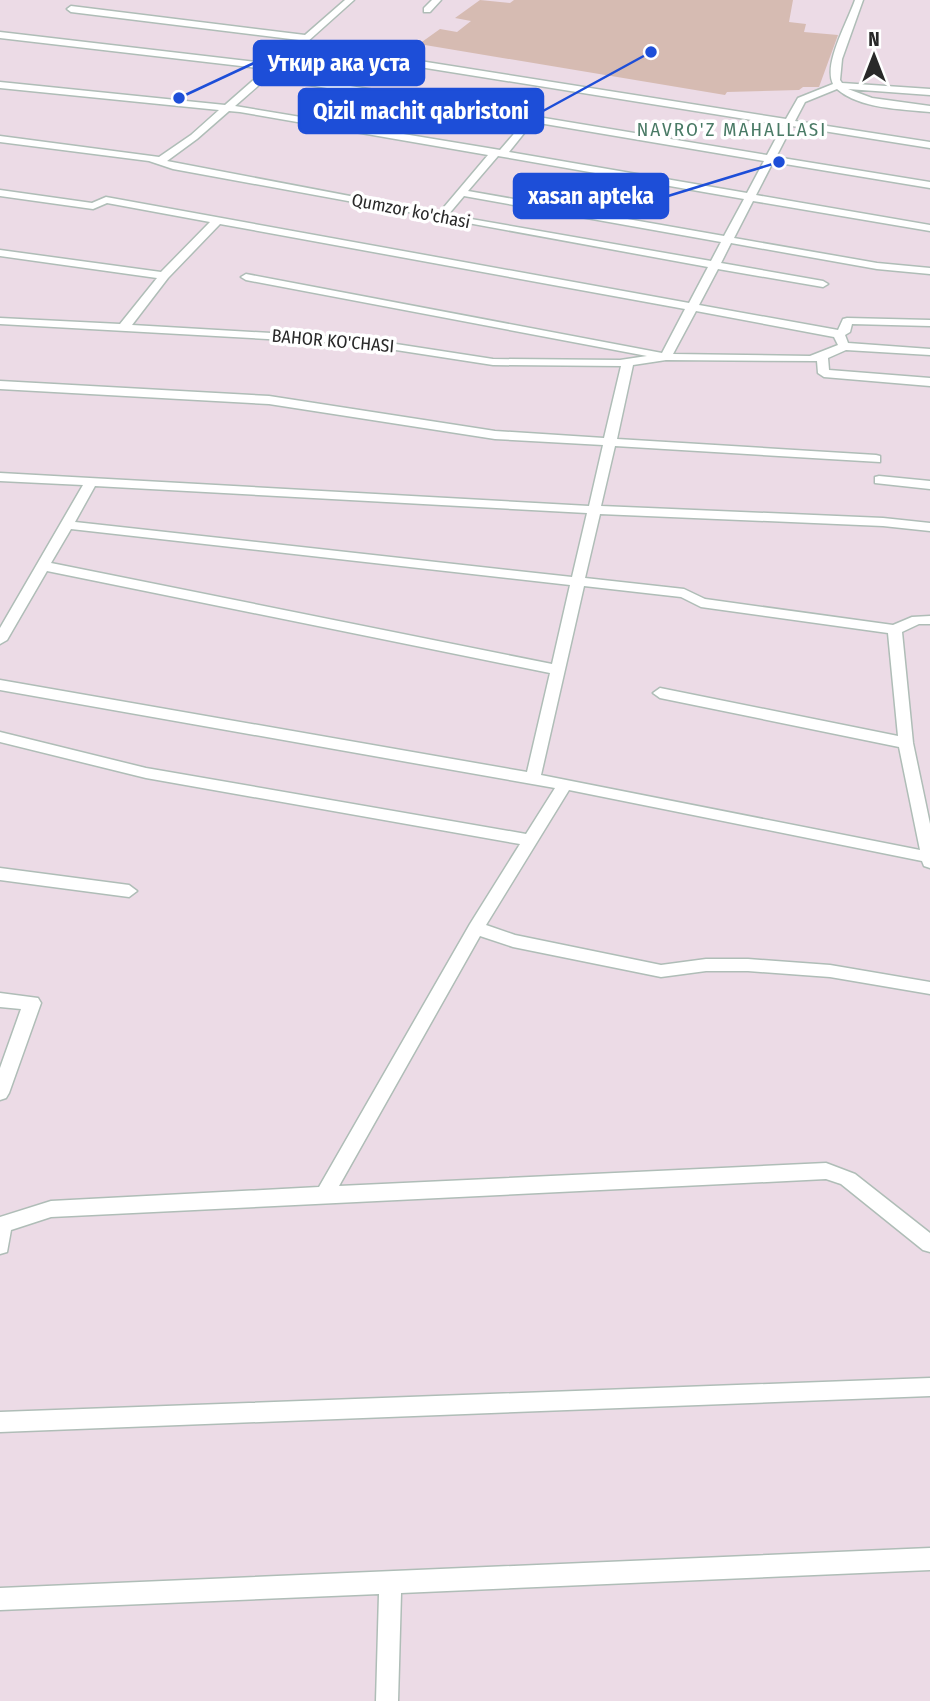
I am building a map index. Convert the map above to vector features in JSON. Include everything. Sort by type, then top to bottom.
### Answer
[{"type":"street","points":[[80,0],[71,9],[307,38]]},
{"type":"street","points":[[160,161],[194,138],[350,0]]},
{"type":"street","points":[[427,10],[437,0]]},
{"type":"street","points":[[856,1],[834,70],[838,85],[851,97],[930,109]]},
{"type":"street","points":[[0,34],[274,67]]},
{"type":"street","points":[[299,45],[930,145]]},
{"type":"street","points":[[266,75],[930,185]]},
{"type":"street","points":[[0,85],[228,108],[500,152],[930,228]]},
{"type":"street","points":[[666,357],[801,100],[838,85],[930,92]]},
{"type":"street","points":[[441,217],[531,119]]},
{"type":"street","name":"Qumzor ko'chasi","points":[[0,139],[151,158],[173,166],[441,217],[823,284]]},
{"type":"street","points":[[0,193],[93,206],[106,200],[692,307],[841,340],[930,352]]},
{"type":"street","points":[[462,193],[877,266],[930,271]]},
{"type":"street","points":[[125,326],[164,276],[218,220]]},
{"type":"street","points":[[0,253],[164,276]]},
{"type":"street","points":[[246,277],[666,357],[810,359],[822,355],[841,340],[847,321],[930,323]]},
{"type":"street","name":"BAHOR KO'CHASI","points":[[0,321],[357,341],[493,362],[628,362],[666,357]]},
{"type":"street","points":[[822,355],[824,373],[930,382]]},
{"type":"street","points":[[533,778],[628,362]]},
{"type":"street","points":[[0,385],[269,400],[495,435],[877,459]]},
{"type":"street","points":[[0,477],[594,510],[883,522],[930,527]]},
{"type":"street","points":[[878,480],[930,485]]},
{"type":"street","points":[[0,640],[92,481]]},
{"type":"street","points":[[68,525],[684,593],[701,603],[895,630],[917,620],[930,620]]},
{"type":"street","points":[[43,566],[195,593],[419,643],[558,670]]},
{"type":"street","points":[[0,685],[533,778],[930,859],[906,743],[895,630]]},
{"type":"street","points":[[660,693],[906,743]]},
{"type":"street","points":[[0,737],[146,773],[528,840]]},
{"type":"street","points":[[324,1195],[475,928],[565,784]]},
{"type":"street","points":[[0,874],[129,891]]},
{"type":"street","points":[[475,928],[513,941],[661,971],[706,965],[748,965],[830,971],[930,988]]},
{"type":"street","points":[[0,1000],[32,1003],[0,1093]]},
{"type":"street","points":[[0,1246],[1,1225],[51,1209],[826,1171],[848,1179],[930,1244]]},
{"type":"street","points":[[0,1422],[930,1387]]},
{"type":"street","points":[[0,1599],[930,1559]]},
{"type":"street","points":[[387,1701],[390,1581]]},
{"type":"shaded area","points":[[480,0],[510,3],[514,0],[793,0],[789,22],[806,24],[804,32],[838,35],[819,87],[727,92],[725,95],[419,44],[440,29],[457,32],[471,21],[455,18]]},
{"type":"place","name":"Qizil machit qabristoni","points":[[651,52]]},
{"type":"place","name":"Уткир ака уста","points":[[179,98]]},
{"type":"place","name":"xasan apteka","points":[[779,162]]},
{"type":"district","name":"NAVRO'Z MAHALLASI","points":[[732,129]]}]
